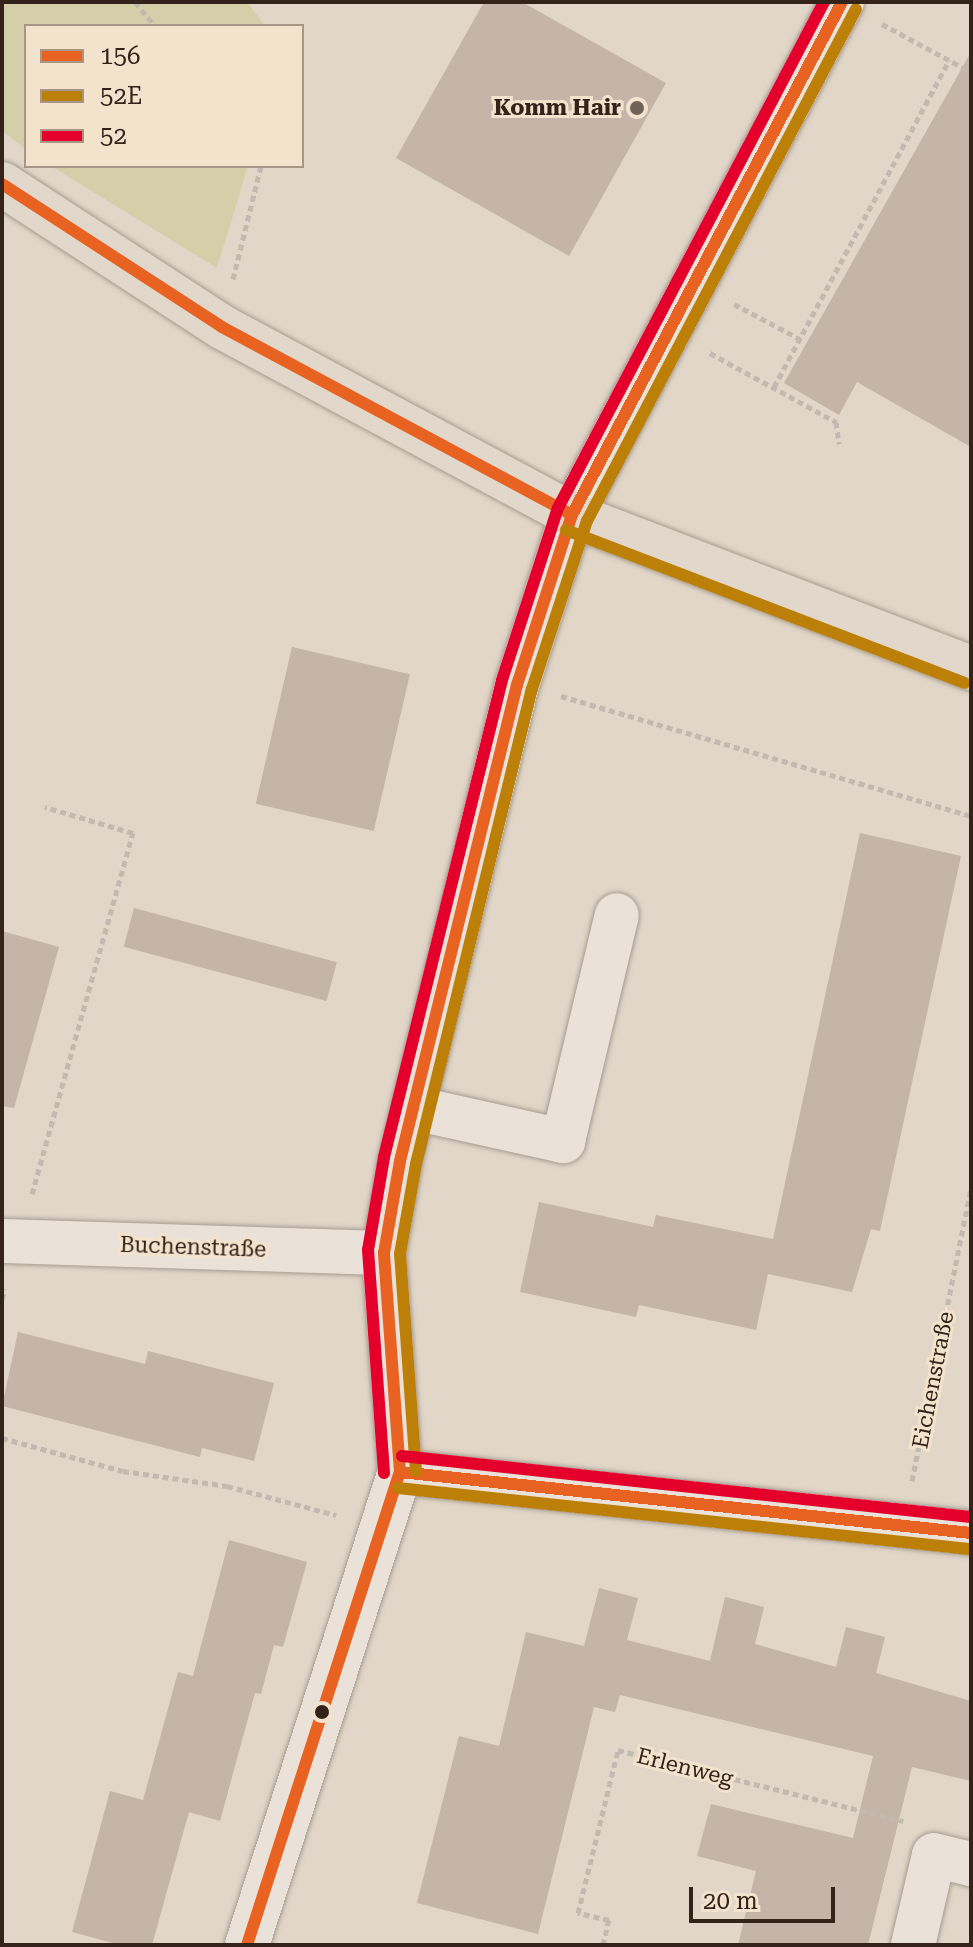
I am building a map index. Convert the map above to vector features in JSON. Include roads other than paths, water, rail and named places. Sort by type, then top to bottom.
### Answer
[{"type":"main road","points":[[2,184],[222,327],[572,515],[971,668]]},
{"type":"street","points":[[247,1945],[400,1472],[384,1253],[414,1108],[517,685],[572,515],[842,2]]},
{"type":"street","points":[[414,1108],[563,1141],[617,915]]},
{"type":"street","name":"Buchenstraße","points":[[10,1241],[384,1253]]},
{"type":"street","points":[[400,1472],[971,1533]]},
{"type":"street","points":[[913,1945],[934,1855],[971,1864]]},
{"type":"place","name":"Komm Hair","points":[[637,108]]}]
